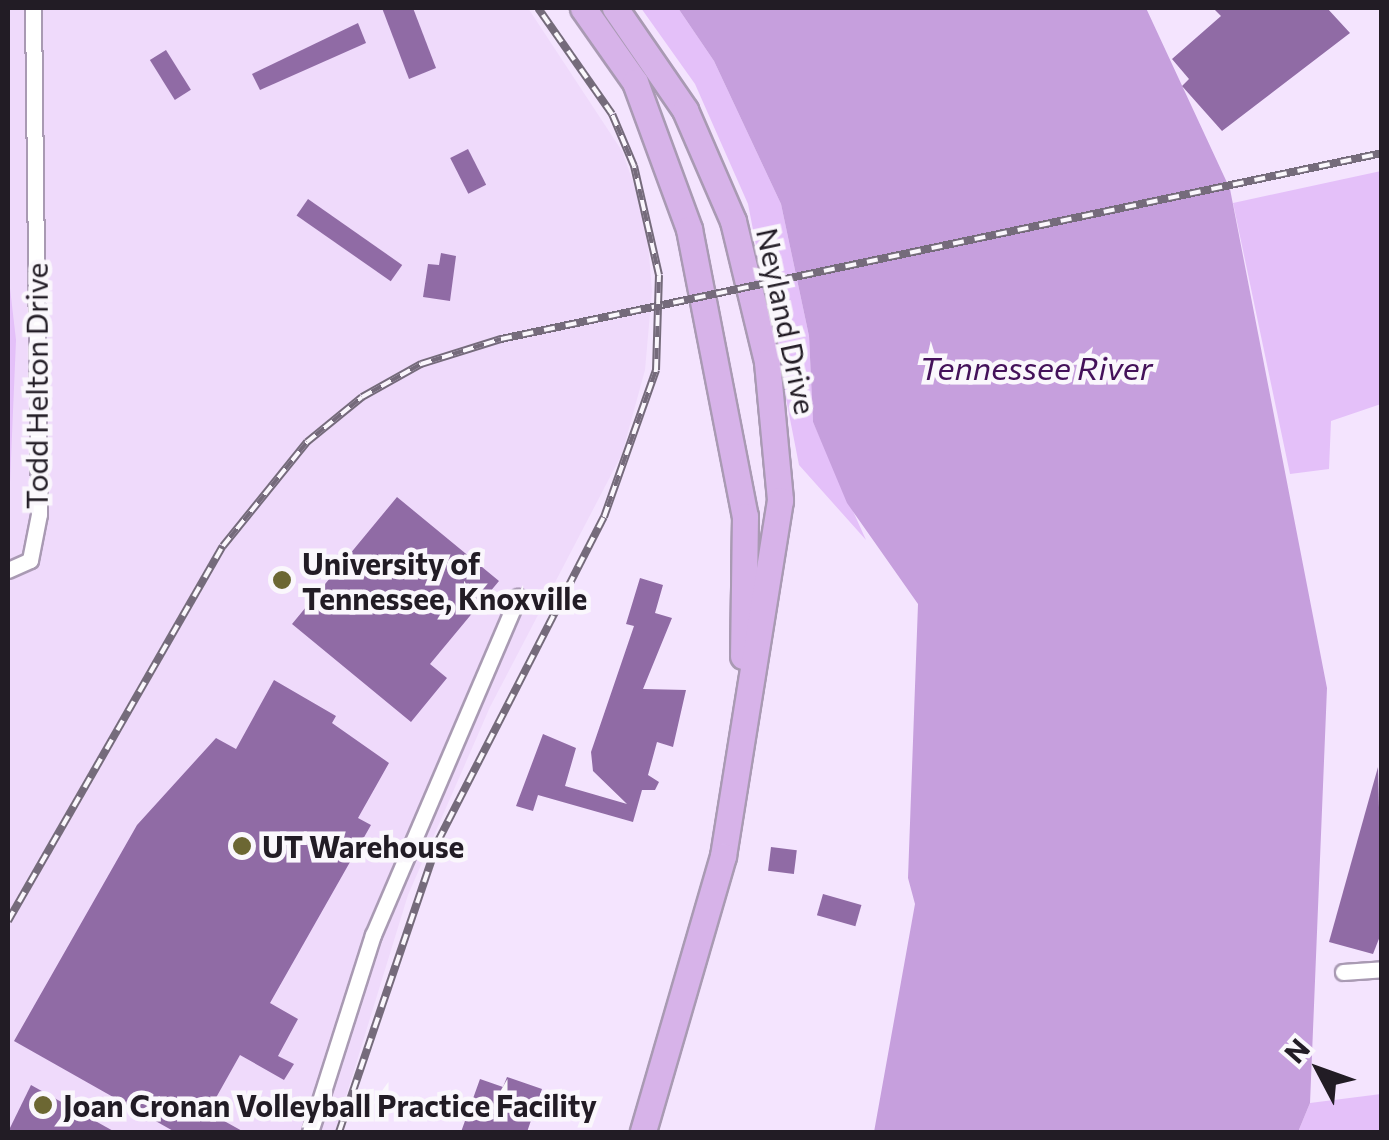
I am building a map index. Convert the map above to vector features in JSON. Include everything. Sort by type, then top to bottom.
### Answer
[{"type":"main road","name":"Neyland Drive","points":[[583,8],[658,130],[689,229],[745,516],[747,675]]},
{"type":"main road","name":"Neyland Drive","points":[[615,8],[706,150],[767,362],[778,531],[747,675],[724,856],[643,1132]]},
{"type":"street","name":"Todd Helton Drive","points":[[8,570],[30,560],[39,514],[32,8]]},
{"type":"street","points":[[310,1132],[373,935],[518,597]]},
{"type":"street","points":[[1343,972],[1382,969]]},
{"type":"shaded area","name":"University of Tennessee, Knoxville","points":[[8,8],[528,8],[622,151],[646,218],[652,291],[645,370],[622,454],[490,707],[408,895],[335,1132],[8,1132]]},
{"type":"shaded area","points":[[641,8],[678,8],[714,61],[781,204],[809,336],[813,422],[866,540],[799,465],[748,204],[695,84]]},
{"type":"shaded area","points":[[1381,171],[1381,404],[1331,421],[1329,469],[1290,474],[1233,203]]},
{"type":"shaded area","points":[[8,271],[16,340],[8,530]]},
{"type":"shaded area","points":[[1381,1094],[1381,1132],[1298,1132],[1310,1103]]},
{"type":"water","name":"Tennessee River","points":[[678,8],[1146,8],[1230,189],[1327,688],[1310,1103],[1298,1132],[874,1132],[915,904],[908,878],[918,604],[847,503],[813,422],[809,336],[781,204],[714,61]]},
{"type":"building","points":[[382,8],[413,8],[436,68],[409,79]]},
{"type":"building","points":[[1213,8],[1327,8],[1350,33],[1222,131],[1182,86],[1189,79],[1172,59],[1221,16]]},
{"type":"building","points":[[358,23],[366,43],[260,90],[252,74]]},
{"type":"building","points":[[166,50],[191,90],[175,100],[150,60]]},
{"type":"building","points":[[468,149],[486,185],[468,194],[450,158]]},
{"type":"building","points":[[308,199],[402,265],[391,281],[297,215]]},
{"type":"building","points":[[441,253],[456,256],[450,301],[423,297],[428,264],[439,265]]},
{"type":"building","points":[[397,497],[499,581],[430,664],[447,678],[411,722],[292,624]]},
{"type":"building","points":[[640,578],[663,585],[655,613],[672,618],[643,689],[686,690],[673,747],[657,742],[648,775],[659,782],[655,790],[642,790],[633,822],[538,795],[533,811],[516,806],[543,734],[576,748],[565,786],[627,804],[593,771],[591,752],[634,626],[626,624]]},
{"type":"building","points":[[274,680],[336,716],[332,723],[389,763],[358,818],[371,825],[270,1003],[298,1019],[278,1056],[294,1064],[284,1080],[240,1055],[208,1112],[244,1132],[175,1132],[14,1041],[137,825],[216,738],[236,749]]},
{"type":"building","points":[[1378,767],[1382,931],[1373,954],[1329,942]]},
{"type":"building","points":[[771,847],[797,850],[794,874],[768,871]]},
{"type":"building","points":[[823,894],[861,905],[855,926],[817,915]]},
{"type":"building","points":[[507,1077],[542,1089],[527,1132],[461,1132],[480,1079],[503,1087]]},
{"type":"building","name":"Joan Cronan Volleyball Practice Facility","points":[[31,1085],[115,1132],[8,1132]]},
{"type":"railway","points":[[339,1132],[438,841],[604,517],[656,370],[659,275],[634,166],[612,114],[538,8]]},
{"type":"railway","points":[[8,921],[223,546],[307,442],[362,397],[421,364],[501,339],[1382,153]]},
{"type":"place","name":"University of Tennessee, Knoxville","points":[[282,580]]},
{"type":"place","name":"UT Warehouse","points":[[242,846]]},
{"type":"place","name":"Joan Cronan Volleyball Practice Facility","points":[[43,1105]]}]
